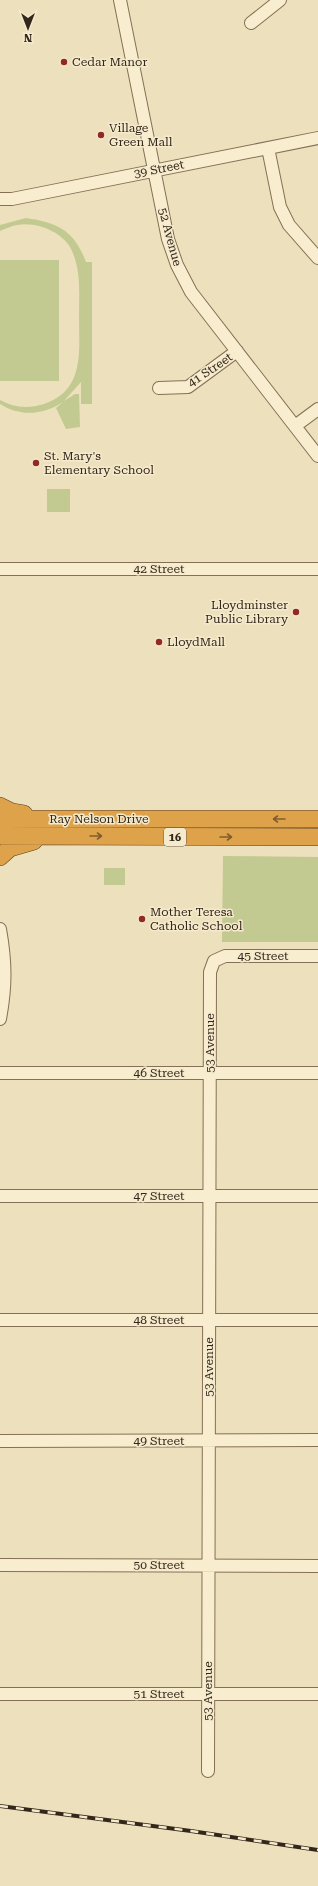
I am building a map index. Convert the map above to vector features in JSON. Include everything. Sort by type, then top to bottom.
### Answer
[{"type":"highway","points":[[0,806],[12,812],[46,819]]},
{"type":"highway","points":[[102,819],[119,813],[123,809]]},
{"type":"highway","name":"Ray Nelson Drive","points":[[0,819],[318,819]]},
{"type":"highway","name":"Ray Nelson Drive","points":[[0,836],[318,837]]},
{"type":"highway","points":[[0,857],[4,852],[18,845],[57,836]]},
{"type":"street","name":"52 Avenue","points":[[120,0],[168,239],[181,274],[191,292],[318,456]]},
{"type":"street","points":[[251,23],[280,0]]},
{"type":"street","name":"39 Street","points":[[0,199],[12,199],[318,138]]},
{"type":"street","points":[[268,148],[280,207],[290,225],[318,258]]},
{"type":"street","name":"41 Street","points":[[159,388],[188,387],[237,351]]},
{"type":"street","points":[[295,426],[318,408]]},
{"type":"street","name":"42 Street","points":[[0,569],[318,568]]},
{"type":"street","points":[[0,929],[5,964],[5,990],[0,1019]]},
{"type":"street","name":"45 Street","points":[[212,964],[216,959],[225,956],[318,956]]},
{"type":"street","name":"53 Avenue","points":[[208,1771],[210,977],[212,964]]},
{"type":"street","name":"46 Street","points":[[0,1073],[318,1073]]},
{"type":"street","name":"47 Street","points":[[0,1196],[318,1196]]},
{"type":"street","name":"48 Street","points":[[0,1320],[318,1320]]},
{"type":"street","name":"49 Street","points":[[0,1441],[318,1440]]},
{"type":"street","name":"50 Street","points":[[0,1565],[318,1566]]},
{"type":"street","name":"51 Street","points":[[0,1694],[318,1694]]},
{"type":"green space","points":[[26,218],[47,222],[64,230],[76,242],[86,262],[92,262],[92,404],[81,404],[81,382],[64,401],[75,394],[79,394],[80,427],[66,429],[56,408],[63,402],[48,410],[32,413],[16,411],[0,404],[0,400],[11,405],[32,407],[44,404],[57,398],[67,389],[73,379],[79,356],[78,271],[71,248],[59,235],[43,227],[26,224],[17,225],[0,231],[0,225]]},
{"type":"green space","points":[[0,260],[59,260],[59,381],[0,381]]},
{"type":"green space","points":[[47,489],[70,489],[70,512],[47,512]]},
{"type":"green space","points":[[223,856],[318,857],[318,942],[222,942]]},
{"type":"green space","points":[[104,868],[125,868],[125,885],[104,885]]},
{"type":"railway","points":[[0,1806],[191,1831],[318,1850]]},
{"type":"place","name":"Cedar Manor","points":[[64,62]]},
{"type":"place","name":"Village Green Mall","points":[[101,135]]},
{"type":"place","name":"St. Mary's Elementary School","points":[[36,463]]},
{"type":"place","name":"Lloydminster Public Library","points":[[296,612]]},
{"type":"place","name":"LloydMall","points":[[159,642]]},
{"type":"place","name":"Mother Teresa Catholic School","points":[[142,919]]}]
